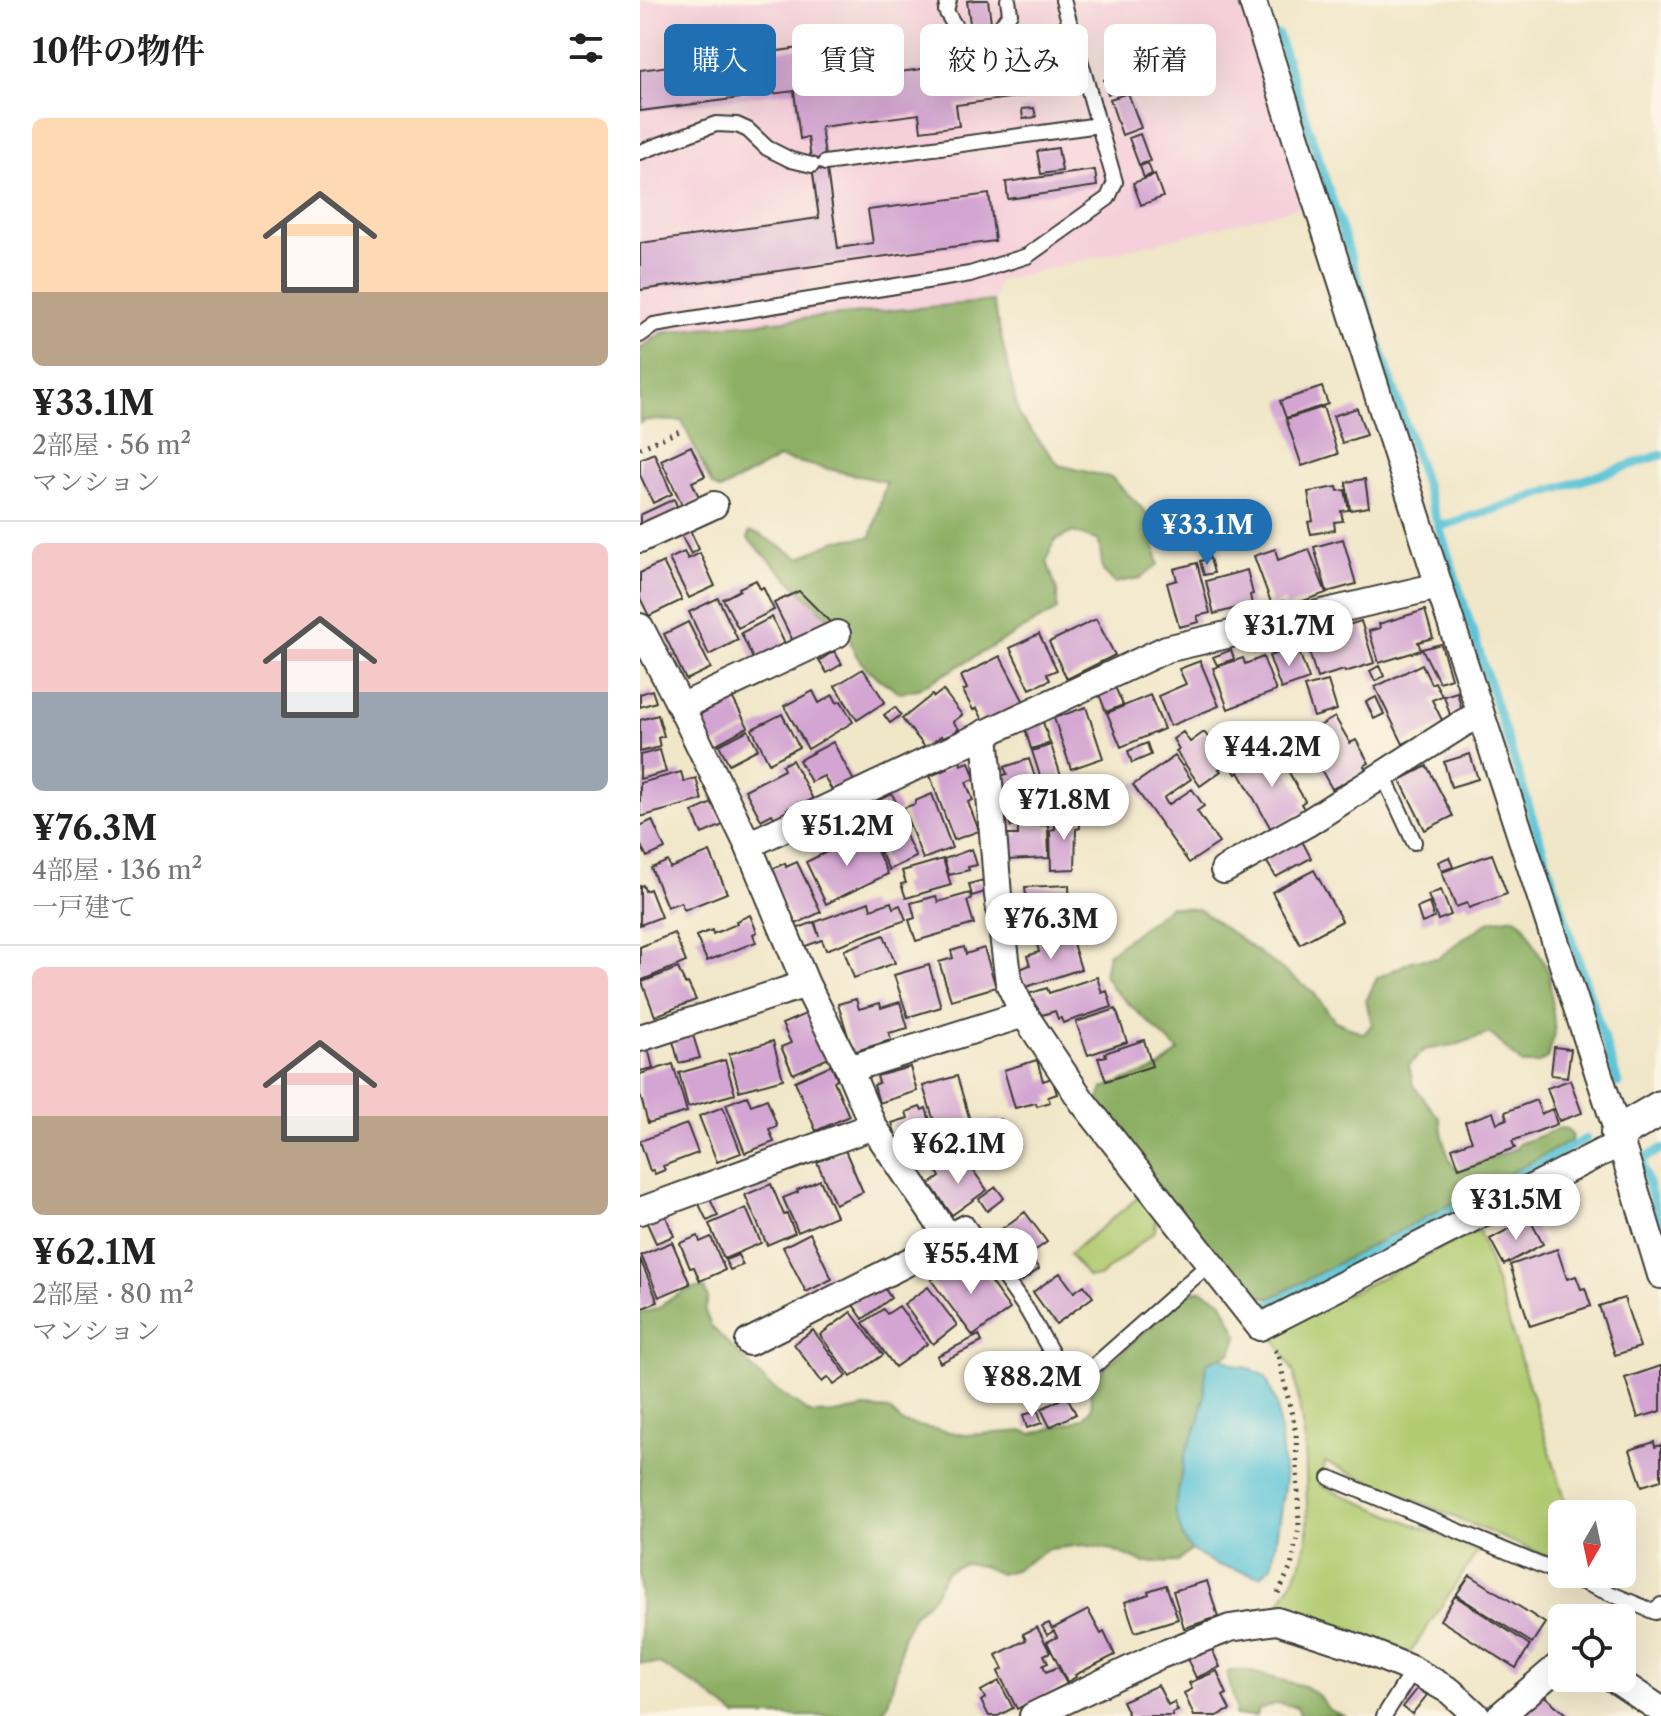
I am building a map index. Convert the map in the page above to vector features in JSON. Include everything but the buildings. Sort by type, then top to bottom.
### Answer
[{"type":"street","points":[[1257,1],[1439,586],[1661,1275]]},
{"type":"street","points":[[640,539],[714,505]]},
{"type":"street","points":[[748,845],[1166,649],[1439,586]]},
{"type":"street","points":[[640,627],[748,845],[806,984],[849,1069],[873,1126],[945,1232],[948,1242],[749,1342]]},
{"type":"street","points":[[681,707],[837,634]]},
{"type":"street","points":[[1224,870],[1306,824],[1481,714]]},
{"type":"street","points":[[985,733],[998,895],[1009,983],[1024,1014],[1082,1101],[1260,1327],[1586,1160],[1661,1108]]},
{"type":"street","points":[[640,1038],[806,984]]},
{"type":"street","points":[[849,1069],[1024,1014]]},
{"type":"street","points":[[640,1211],[873,1126]]},
{"type":"street","points":[[1033,1716],[1158,1656],[1230,1628],[1277,1621],[1357,1647],[1413,1670],[1450,1691],[1477,1716]]},
{"type":"street","points":[[1500,1716],[1548,1675]]},
{"type":"street","points":[[1634,1692],[1661,1710]]},
{"type":"lane","points":[[949,0],[946,11],[954,24]]},
{"type":"lane","points":[[1003,24],[1010,13],[1008,0]]},
{"type":"lane","points":[[640,335],[654,325],[970,274],[1027,256],[1108,198],[1115,182],[1063,0]]},
{"type":"lane","points":[[640,152],[716,124],[737,125],[748,130],[767,148],[791,160],[818,164],[1099,125]]},
{"type":"lane","points":[[1383,775],[1414,842]]},
{"type":"lane","points":[[945,1232],[965,1222],[1027,1310],[1066,1378],[1084,1375],[1209,1264]]},
{"type":"lane","points":[[1330,1478],[1548,1568]]},
{"type":"lane","points":[[1596,1588],[1655,1612],[1661,1605]]},
{"type":"lane","points":[[1384,1716],[1413,1670]]},
{"type":"path","points":[[640,448],[682,430]]},
{"type":"path","points":[[1252,1624],[1272,1605],[1291,1567],[1299,1527],[1296,1433],[1278,1354],[1260,1327]]},
{"type":"shaded area","points":[[640,0],[1241,0],[1308,205],[999,281],[993,301],[700,328],[640,349]]},
{"type":"green space","points":[[993,301],[1019,416],[1059,465],[1112,478],[1151,518],[1158,565],[1140,578],[1115,583],[1103,571],[1099,541],[1073,532],[1054,541],[1047,561],[1057,591],[1057,610],[918,689],[900,693],[862,664],[850,639],[748,539],[749,532],[759,534],[800,558],[837,540],[871,537],[886,482],[779,458],[720,490],[712,485],[682,421],[646,420],[640,423],[640,349],[662,333]]},
{"type":"green space","points":[[1170,906],[1200,910],[1313,992],[1335,1021],[1364,1034],[1372,1024],[1366,1001],[1377,978],[1414,960],[1439,958],[1490,921],[1515,917],[1524,924],[1549,973],[1555,1034],[1547,1058],[1537,1064],[1522,1064],[1490,1033],[1459,1044],[1424,1050],[1409,1065],[1413,1085],[1440,1119],[1444,1143],[1451,1163],[1458,1171],[1560,1128],[1567,1129],[1572,1135],[1571,1141],[1272,1298],[1238,1290],[1100,1109],[1103,1088],[1158,1069],[1179,1051],[1112,988],[1104,974],[1108,954]]},
{"type":"green space","points":[[1141,1195],[1156,1218],[1155,1231],[1099,1277],[1088,1277],[1069,1254]]},
{"type":"green space","points":[[1479,1230],[1566,1500],[1548,1500],[1548,1557],[1325,1462],[1321,1486],[1478,1551],[1410,1653],[1274,1614],[1299,1569],[1308,1535],[1305,1443],[1294,1373],[1274,1337],[1277,1328]]},
{"type":"green space","points":[[704,1288],[708,1298],[705,1311],[711,1326],[769,1385],[811,1414],[864,1408],[889,1410],[903,1423],[966,1435],[1025,1431],[1032,1434],[1085,1417],[1092,1407],[1090,1392],[1093,1379],[1184,1295],[1201,1290],[1221,1300],[1238,1335],[1231,1353],[1206,1363],[1199,1423],[1185,1454],[1183,1538],[1191,1550],[1178,1562],[1144,1563],[1113,1550],[1084,1545],[1049,1549],[1014,1570],[1000,1574],[965,1563],[946,1572],[933,1597],[915,1613],[903,1636],[887,1706],[877,1716],[736,1716],[700,1688],[659,1664],[640,1663],[640,1314],[661,1307],[687,1290]]},
{"type":"green space","points":[[1229,1671],[1247,1671],[1304,1686],[1318,1695],[1329,1710],[1345,1716],[1301,1716],[1297,1707],[1278,1703],[1258,1710],[1256,1716],[1235,1716]]},
{"type":"water","points":[[1221,1357],[1266,1377],[1277,1406],[1285,1480],[1272,1565],[1261,1576],[1217,1565],[1191,1550],[1183,1538],[1175,1511],[1185,1454],[1199,1423],[1206,1363]]},
{"type":"waterway","points":[[1278,35],[1618,1083]]},
{"type":"waterway","points":[[1439,527],[1661,455]]},
{"type":"waterway","points":[[1266,1307],[1586,1139]]},
{"type":"waterway","points":[[1661,1149],[1645,1158],[1642,1164],[1661,1226]]}]
